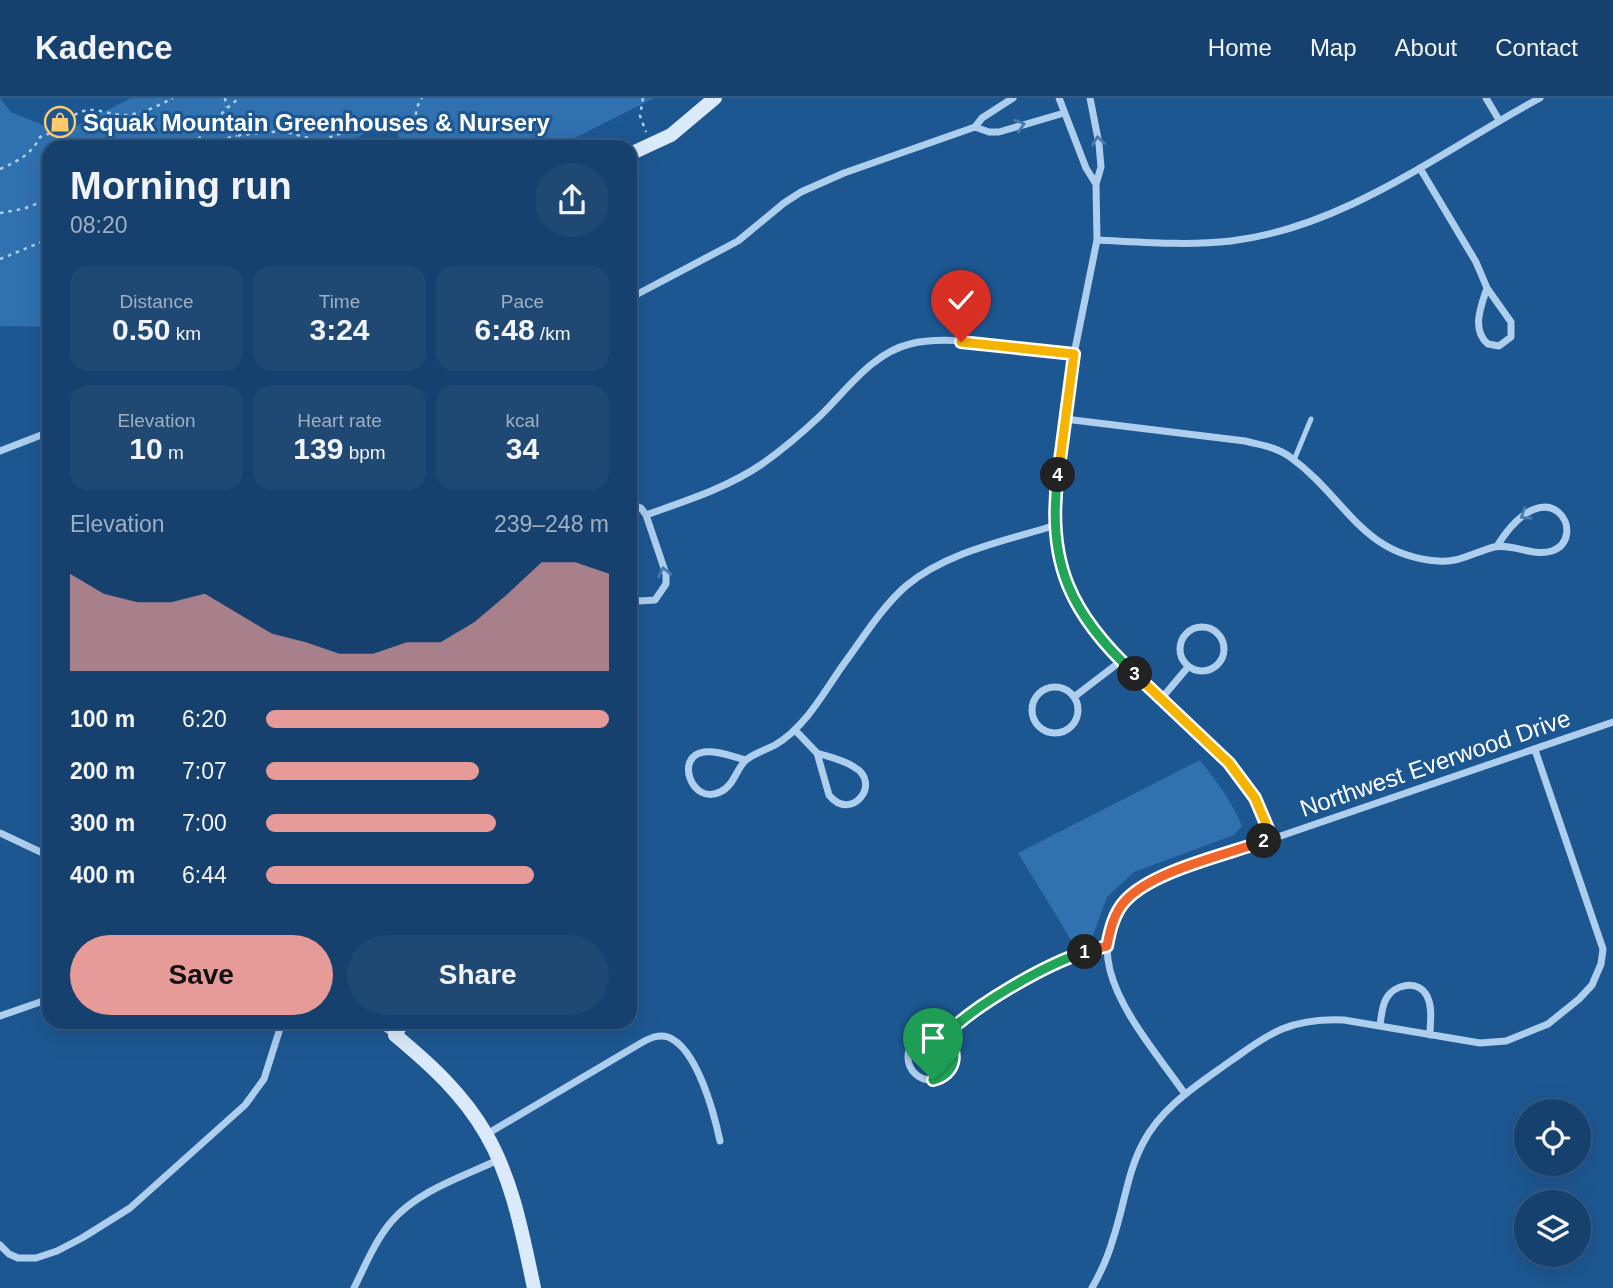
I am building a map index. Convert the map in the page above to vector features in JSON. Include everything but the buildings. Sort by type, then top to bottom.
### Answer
[{"type":"street","points":[[637,151],[671,135],[715,98]]},
{"type":"street","points":[[637,294],[738,241],[784,203],[810,187],[975,127],[982,118],[1013,98]]},
{"type":"street","points":[[1059,98],[1086,168],[1096,184]]},
{"type":"street","points":[[1090,98],[1100,144],[1101,167],[1096,184],[1097,240],[1074,354],[1055,498],[1053,526],[1058,557],[1070,591],[1084,617],[1121,662],[1229,763],[1255,798],[1272,838]]},
{"type":"street","points":[[1486,98],[1499,120]]},
{"type":"street","points":[[1097,240],[1177,243],[1233,240],[1307,221],[1373,194],[1421,170],[1499,120],[1541,98]]},
{"type":"street","points":[[975,127],[999,132],[1064,113]]},
{"type":"street","points":[[1421,170],[1476,262],[1487,288],[1513,327],[1511,337],[1499,346],[1488,344],[1479,331],[1480,308],[1487,288]]},
{"type":"street","points":[[646,515],[708,492],[762,464],[817,419],[878,359],[898,348],[920,342],[961,342],[1074,354]]},
{"type":"street","points":[[1066,419],[1245,440],[1273,448],[1294,460],[1377,542],[1417,559],[1442,562],[1474,556],[1497,546],[1518,518],[1537,508],[1550,507],[1562,514],[1567,528],[1564,541],[1555,550],[1538,553],[1497,546]]},
{"type":"street","points":[[0,451],[42,435]]},
{"type":"street","points":[[637,507],[646,515],[666,574],[666,584],[655,600],[637,600]]},
{"type":"street","points":[[746,760],[703,752],[693,757],[689,763],[691,784],[701,793],[722,792],[729,787],[746,760],[776,745],[795,730],[878,615],[906,586],[934,567],[954,558],[1053,526]]},
{"type":"street","points":[[1195,628],[1215,631],[1223,643],[1223,657],[1219,663],[1208,671],[1201,672],[1188,667],[1180,656],[1184,636],[1195,628]]},
{"type":"street","points":[[1074,697],[1121,662]]},
{"type":"street","points":[[1161,699],[1188,667]]},
{"type":"street","points":[[1056,687],[1070,692],[1074,697],[1077,718],[1068,729],[1061,732],[1047,731],[1036,722],[1032,708],[1042,690],[1056,687]]},
{"type":"street","name":"Northwest Everwood Drive","points":[[1185,1094],[1124,1005],[1114,987],[1109,970],[1107,946],[1112,923],[1124,902],[1141,887],[1158,878],[1272,838],[1613,722]]},
{"type":"street","points":[[795,730],[817,753],[856,767],[866,787],[861,798],[844,805],[832,800],[817,753]]},
{"type":"street","points":[[1092,1288],[1114,1239],[1131,1171],[1154,1125],[1185,1094],[1266,1037],[1283,1028],[1324,1019],[1480,1043],[1506,1041],[1548,1024],[1592,985],[1601,964],[1603,948],[1599,930],[1535,750]]},
{"type":"street","points":[[0,833],[42,853]]},
{"type":"street","points":[[944,1037],[966,1016],[1051,966],[1107,946]]},
{"type":"street","points":[[1380,1026],[1384,1000],[1392,990],[1406,984],[1418,987],[1426,994],[1430,1008],[1430,1035]]},
{"type":"street","points":[[0,1016],[42,1001]]},
{"type":"street","points":[[0,1245],[18,1258],[36,1258],[82,1238],[130,1208],[245,1105],[264,1079],[280,1029]]},
{"type":"street","points":[[387,1029],[445,1079],[487,1134],[513,1199],[534,1288]]},
{"type":"street","points":[[395,1035],[399,1029]]},
{"type":"street","points":[[930,1033],[944,1037],[953,1048],[954,1063],[951,1069],[940,1079],[925,1080],[919,1077],[909,1066],[911,1044],[930,1033]]},
{"type":"street","points":[[487,1134],[641,1043],[659,1036],[673,1041],[687,1055],[703,1084],[720,1140]]},
{"type":"street","points":[[354,1288],[381,1236],[402,1211],[436,1189],[498,1160]]},
{"type":"lane","points":[[1294,460],[1311,418]]},
{"type":"path","points":[[0,169],[33,151],[40,137],[49,135],[86,110],[126,115],[149,109],[173,98]]},
{"type":"path","points":[[225,98],[226,107]]},
{"type":"path","points":[[198,139],[215,123],[226,107],[240,98]]},
{"type":"path","points":[[322,140],[369,124],[415,120],[422,98]]},
{"type":"path","points":[[643,98],[640,116],[646,133],[655,144]]},
{"type":"path","points":[[217,140],[283,131],[315,140]]},
{"type":"path","points":[[234,140],[240,135]]},
{"type":"path","points":[[0,213],[23,209],[42,202]]},
{"type":"path","points":[[0,260],[42,243]]},
{"type":"shaded area","points":[[0,98],[11,112],[62,133],[131,98],[654,98],[571,140],[400,140],[392,119],[353,140],[42,140],[42,327],[0,326]]},
{"type":"shaded area","points":[[1200,760],[1229,800],[1242,826],[1234,835],[1134,872],[1107,897],[1092,938],[1073,943],[1018,853]]},
{"type":"place","name":"Squak Mountain Greenhouses & Nursery","points":[[60,122]]},
{"type":"route","points":[[933,1080],[946,1075],[954,1063],[953,1048],[944,1037],[956,1024],[1062,960],[1107,946],[1112,923],[1124,902],[1141,887],[1158,878],[1272,838],[1245,782],[1229,763],[1121,662],[1084,617],[1070,591],[1058,557],[1053,526],[1074,354],[961,342]]}]
